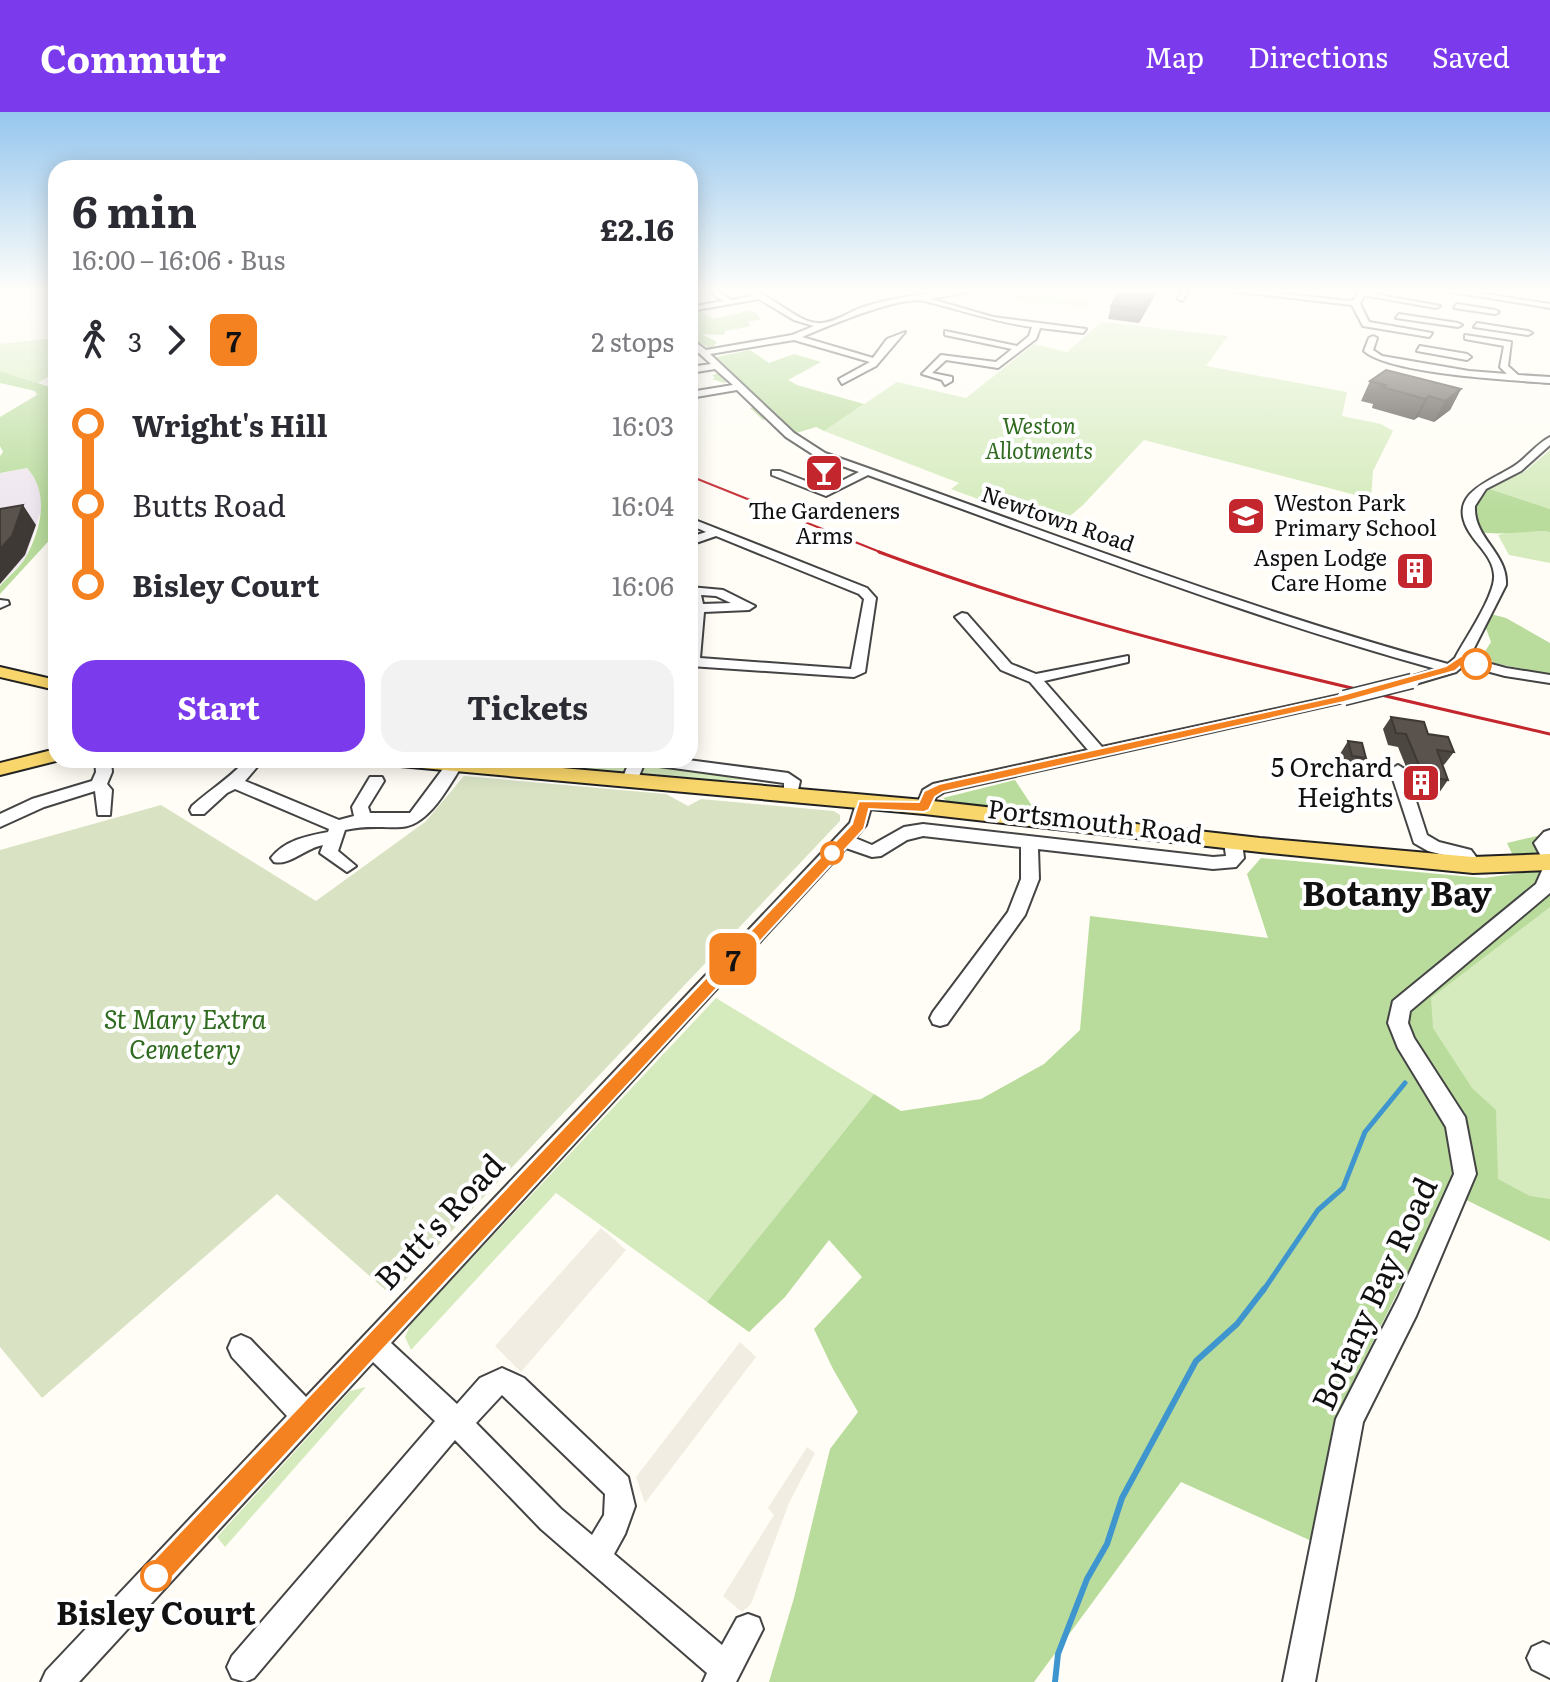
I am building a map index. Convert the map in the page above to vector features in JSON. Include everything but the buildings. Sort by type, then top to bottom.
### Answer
[{"type":"main road","points":[[0,672],[48,681]]},
{"type":"main road","points":[[0,769],[48,757]]},
{"type":"main road","name":"Portsmouth Road","points":[[476,768],[924,807],[1473,865],[1550,860]]},
{"type":"street","name":"Newtown Road","points":[[713,362],[800,444],[865,473],[1267,612],[1456,664],[1550,679]]},
{"type":"street","points":[[842,381],[874,362]]},
{"type":"street","points":[[926,374],[938,362]]},
{"type":"street","points":[[980,362],[998,365],[1001,362]]},
{"type":"street","points":[[1405,362],[1485,376],[1550,380]]},
{"type":"street","points":[[1433,368],[1435,362]]},
{"type":"street","points":[[1505,362],[1504,367],[1514,376]]},
{"type":"street","points":[[698,369],[717,366]]},
{"type":"street","points":[[911,371],[949,379]]},
{"type":"street","points":[[829,378],[853,384]]},
{"type":"street","points":[[698,394],[739,387]]},
{"type":"street","points":[[924,807],[929,794],[939,788],[1344,698],[1412,681],[1456,664],[1502,580],[1496,558],[1470,521],[1470,504],[1485,484],[1516,470],[1550,440]]},
{"type":"street","points":[[776,473],[827,496],[865,473]]},
{"type":"street","points":[[698,524],[869,595],[860,669],[848,674],[698,663]]},
{"type":"street","points":[[698,538],[716,532]]},
{"type":"street","points":[[698,587],[749,606],[698,608]]},
{"type":"street","points":[[966,622],[1006,667],[1035,679],[1098,752]]},
{"type":"street","points":[[1035,679],[1123,659]]},
{"type":"street","points":[[698,766],[788,778],[792,781],[790,795]]},
{"type":"street","points":[[280,858],[305,842],[333,836],[363,820],[403,821],[416,817],[453,768]]},
{"type":"street","points":[[629,782],[635,768]]},
{"type":"street","points":[[1398,770],[1420,839],[1434,847],[1465,854],[1473,865]]},
{"type":"street","points":[[198,810],[239,776],[333,836]]},
{"type":"street","points":[[0,821],[102,777],[104,811]]},
{"type":"street","points":[[363,820],[360,807],[376,781]]},
{"type":"street","name":"Butt's Road","points":[[57,1682],[858,825],[864,804]]},
{"type":"street","name":"Portsmouth Road","points":[[844,840],[872,852],[889,847],[910,830],[1213,863],[1230,863],[1235,858],[1233,842]]},
{"type":"street","points":[[333,836],[329,853],[347,866]]},
{"type":"street","points":[[1550,836],[1543,843],[1550,860]]},
{"type":"street","points":[[940,1018],[1016,915],[1030,879],[1029,842]]},
{"type":"street","name":"Botany Bay Road","points":[[1299,1682],[1342,1446],[1350,1419],[1407,1307],[1465,1174],[1457,1124],[1405,1042],[1398,1023],[1400,1007],[1544,888],[1550,871]]},
{"type":"street","points":[[373,1344],[456,1422],[551,1519],[723,1676],[748,1629]]},
{"type":"street","points":[[241,1348],[305,1415]]},
{"type":"street","points":[[243,1667],[456,1422],[489,1387],[502,1381],[515,1387],[618,1487],[623,1502],[620,1517],[595,1557]]},
{"type":"shaded area","points":[[27,468],[38,480],[43,504],[26,558],[0,585],[0,473]]},
{"type":"shaded area","points":[[601,1228],[626,1250],[521,1372],[495,1346]]},
{"type":"shaded area","points":[[740,1342],[756,1357],[645,1503],[636,1477]]},
{"type":"shaded area","points":[[807,1447],[815,1453],[789,1503],[751,1604],[742,1612],[723,1596],[774,1515],[768,1508]]},
{"type":"green space","points":[[0,362],[48,362],[48,377],[38,383],[0,371]]},
{"type":"green space","points":[[719,362],[821,362],[788,380],[864,404],[824,431],[816,427],[790,435],[773,419],[763,420],[750,408],[758,406],[733,379],[724,383],[712,379],[715,378],[712,375],[724,372]]},
{"type":"green space","name":"Weston Allotments","points":[[1011,362],[1209,362],[1206,366],[1347,392],[1342,416],[1381,424],[1393,431],[1373,471],[1371,499],[1144,440],[1083,505],[1056,528],[951,489],[959,483],[824,431],[897,382],[966,398]]},
{"type":"green space","points":[[0,371],[48,386],[48,542],[0,594],[0,586],[26,557],[36,535],[41,500],[39,489],[27,468],[0,473],[0,456],[3,452],[0,446],[0,417],[37,395],[35,391],[0,383]]},
{"type":"green space","points":[[1550,450],[1550,509],[1487,488],[1524,472]]},
{"type":"green space","points":[[1487,488],[1550,509],[1550,532],[1479,532],[1474,504]]},
{"type":"green space","points":[[1515,531],[1550,532],[1550,563],[1509,555],[1498,535]]},
{"type":"green space","points":[[1491,614],[1506,618],[1550,643],[1550,675],[1494,663],[1484,653],[1491,642],[1484,623]]},
{"type":"green space","points":[[570,768],[626,768],[623,772]]},
{"type":"green space","points":[[642,768],[680,768],[747,777],[747,780],[702,780],[640,773]]},
{"type":"green space","name":"St Mary Extra Cemetery","points":[[464,776],[666,794],[688,806],[701,799],[834,811],[840,815],[840,821],[391,1295],[277,1194],[42,1398],[0,1347],[0,850],[161,805],[316,901],[425,822]]},
{"type":"green space","points":[[1015,780],[1036,812],[949,803],[943,798]]},
{"type":"green space","points":[[1550,833],[1550,907],[1431,998],[1433,1028],[1472,1088],[1496,1110],[1498,1179],[1530,1196],[1550,1199],[1550,1241],[1448,1191],[1334,1420],[1316,1543],[1181,1482],[1034,1682],[769,1682],[794,1598],[830,1449],[858,1412],[814,1329],[862,1277],[829,1240],[785,1297],[749,1332],[707,1302],[874,1094],[901,1111],[981,1099],[1044,1064],[1080,1030],[1090,916],[1268,938],[1247,874],[1261,858],[1484,878],[1521,873],[1507,843]]},
{"type":"green space","points":[[1550,898],[1550,1241],[1467,1200],[1415,1033],[1430,993]]},
{"type":"green space","points":[[716,998],[874,1094],[707,1302],[556,1193],[411,1350],[405,1337],[411,1323]]},
{"type":"green space","points":[[366,1387],[225,1547],[217,1537],[350,1391]]},
{"type":"waterway","points":[[1263,1291],[1318,1210],[1343,1188],[1365,1132],[1405,1083]]},
{"type":"waterway","points":[[1055,1682],[1058,1654],[1087,1579],[1107,1544],[1122,1498],[1196,1361],[1237,1324],[1264,1289]]},
{"type":"railway","points":[[698,479],[885,554]]},
{"type":"railway","points":[[879,552],[961,581],[1127,631],[1296,675],[1550,734]]},
{"type":"bus line","name":"7","points":[[156,1576],[858,825],[864,804],[924,807],[929,794],[939,788],[1344,698],[1451,669],[1461,660],[1476,664]]},
{"type":"place","name":"The Gardeners Arms","points":[[824,473]]},
{"type":"place","name":"Weston Park Primary School","points":[[1246,516]]},
{"type":"place","name":"Aspen Lodge Care Home","points":[[1415,571]]},
{"type":"place","name":"5 Orchard Heights","points":[[1421,783]]},
{"type":"place","name":"Bisley Court","points":[[156,1576]]},
{"type":"district","name":"Botany Bay","points":[[1397,894]]}]
